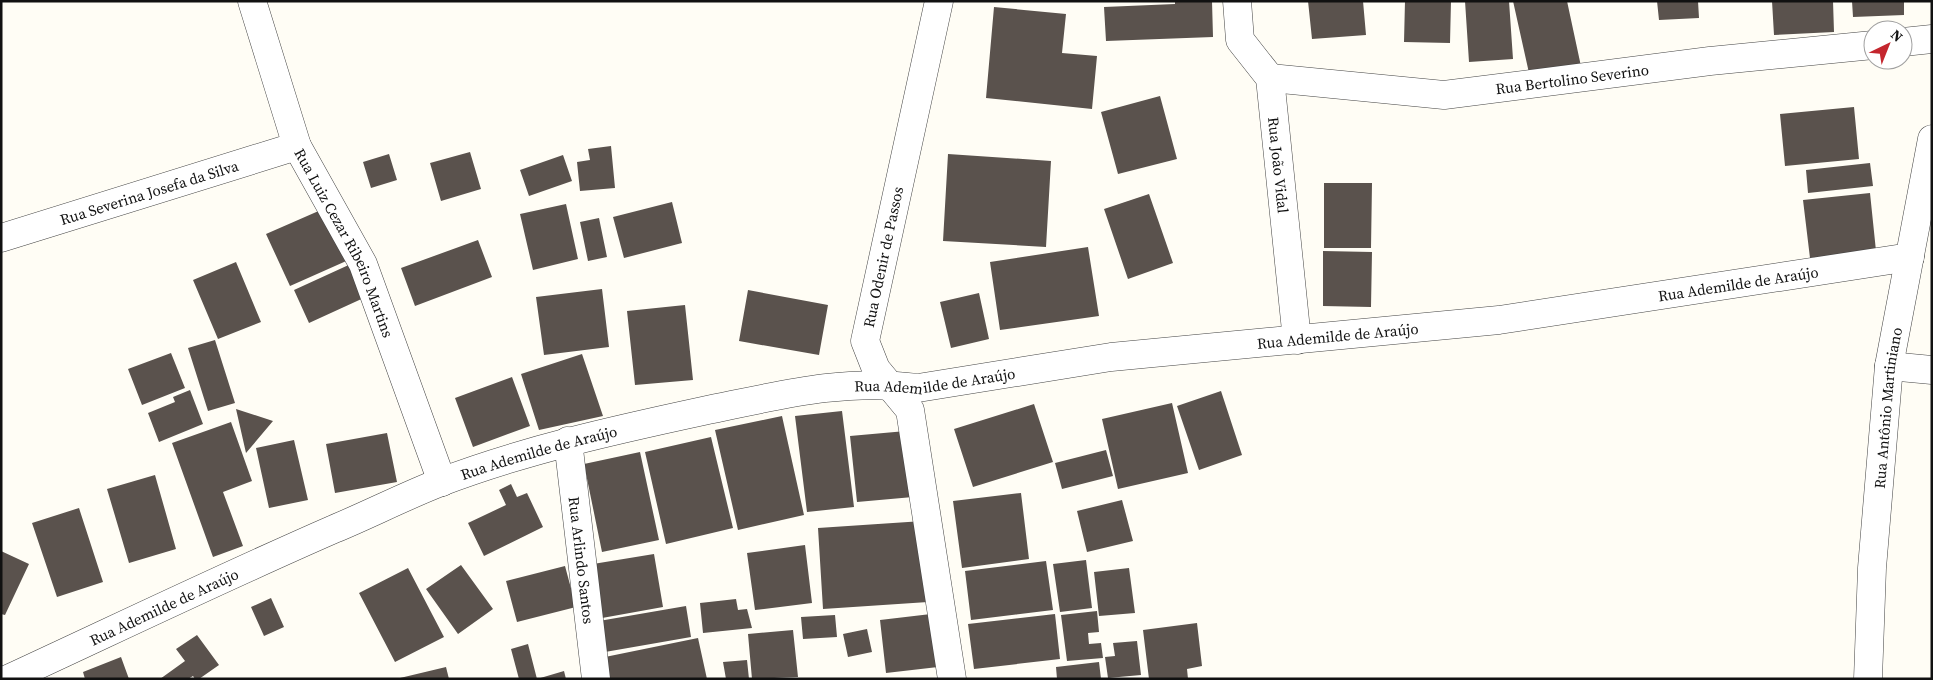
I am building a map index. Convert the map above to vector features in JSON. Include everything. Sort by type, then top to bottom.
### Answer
[{"type":"street","name":"Rua Luiz Cezar Ribeiro Martins","points":[[252,1],[297,146],[363,264],[442,482]]},
{"type":"street","name":"Rua Odenir de Passos","points":[[939,1],[865,341],[876,369],[910,410],[952,679]]},
{"type":"street","points":[[1237,1],[1240,40],[1270,78]]},
{"type":"street","points":[[1913,41],[1932,39]]},
{"type":"street","name":"Rua Bertolino Severino","points":[[1270,78],[1444,95],[1710,61],[1863,46]]},
{"type":"street","name":"Rua João Vidal","points":[[1270,78],[1297,340]]},
{"type":"street","name":"Rua Antônio Martiniano","points":[[1868,679],[1872,568],[1889,366],[1932,139]]},
{"type":"street","name":"Rua Severina Josefa da Silva","points":[[1,238],[297,146]]},
{"type":"street","name":"Rua Ademilde de Araújo","points":[[8,679],[296,546],[442,482],[568,442],[814,388],[859,384],[890,384],[918,388],[1111,358],[1499,320],[1910,257]]},
{"type":"street","points":[[1889,366],[1932,370]]},
{"type":"street","name":"Rua Arlindo Santos","points":[[568,442],[596,679]]},
{"type":"building","points":[[1175,1],[1212,1],[1213,37],[1106,41],[1104,7],[1175,4]]},
{"type":"building","points":[[1308,1],[1363,1],[1366,35],[1312,39]]},
{"type":"building","points":[[1405,1],[1451,1],[1450,43],[1404,42]]},
{"type":"building","points":[[1465,1],[1509,1],[1513,59],[1469,62]]},
{"type":"building","points":[[1513,1],[1567,1],[1582,71],[1531,82]]},
{"type":"building","points":[[1657,1],[1698,1],[1699,18],[1659,20]]},
{"type":"building","points":[[1772,1],[1833,1],[1834,32],[1774,35]]},
{"type":"building","points":[[1852,1],[1904,1],[1904,15],[1853,17]]},
{"type":"building","points":[[994,7],[1066,14],[1062,53],[1097,56],[1092,109],[986,98]]},
{"type":"building","points":[[1160,96],[1177,159],[1118,174],[1101,112]]},
{"type":"building","points":[[1854,107],[1859,159],[1785,166],[1780,114]]},
{"type":"building","points":[[611,146],[615,188],[580,191],[577,162],[590,160],[588,149]]},
{"type":"building","points":[[470,152],[481,189],[441,201],[430,163]]},
{"type":"building","points":[[389,154],[397,180],[371,188],[363,162]]},
{"type":"building","points":[[948,154],[1051,161],[1046,247],[943,241]]},
{"type":"building","points":[[563,155],[572,181],[529,196],[520,170]]},
{"type":"building","points":[[1870,163],[1873,186],[1808,193],[1806,170]]},
{"type":"building","points":[[1324,183],[1372,183],[1371,248],[1324,248]]},
{"type":"building","points":[[1870,193],[1876,251],[1810,258],[1803,200]]},
{"type":"building","points":[[1149,194],[1173,263],[1128,279],[1104,209]]},
{"type":"building","points":[[672,202],[682,243],[624,258],[613,217]]},
{"type":"building","points":[[566,204],[578,259],[533,270],[520,214]]},
{"type":"building","points":[[330,206],[353,258],[290,286],[266,234]]},
{"type":"building","points":[[599,218],[607,257],[588,261],[580,222]]},
{"type":"building","points":[[478,240],[492,277],[415,306],[401,268]]},
{"type":"building","points":[[1088,247],[1099,316],[1000,330],[990,262]]},
{"type":"building","points":[[1323,251],[1372,252],[1371,307],[1323,306]]},
{"type":"building","points":[[236,262],[261,322],[218,339],[193,280]]},
{"type":"building","points":[[353,263],[368,296],[309,323],[294,290]]},
{"type":"building","points":[[602,289],[609,347],[544,355],[536,297]]},
{"type":"building","points":[[748,290],[828,305],[819,355],[739,341]]},
{"type":"building","points":[[979,293],[989,339],[951,348],[940,302]]},
{"type":"building","points":[[685,305],[693,380],[635,385],[627,311]]},
{"type":"building","points":[[215,340],[235,403],[208,411],[188,348]]},
{"type":"building","points":[[171,353],[185,388],[142,405],[128,369]]},
{"type":"building","points":[[582,354],[603,416],[539,430],[521,374]]},
{"type":"building","points":[[512,377],[530,426],[473,447],[455,398]]},
{"type":"building","points":[[190,390],[203,424],[159,442],[148,413],[175,402],[173,397]]},
{"type":"building","points":[[1221,391],[1242,455],[1199,470],[1177,406]]},
{"type":"building","points":[[1172,403],[1188,473],[1118,489],[1102,419]]},
{"type":"building","points":[[1034,404],[1053,462],[973,487],[954,429]]},
{"type":"building","points":[[236,409],[273,421],[246,453]]},
{"type":"building","points":[[842,411],[854,507],[807,512],[795,416]]},
{"type":"building","points":[[782,416],[804,515],[738,530],[715,430]]},
{"type":"building","points":[[231,422],[252,481],[223,492],[243,546],[213,557],[172,443]]},
{"type":"building","points":[[906,431],[913,497],[857,502],[850,436]]},
{"type":"building","points":[[387,433],[397,482],[335,493],[326,444]]},
{"type":"building","points":[[711,437],[733,528],[666,544],[645,452]]},
{"type":"building","points":[[294,440],[308,500],[269,508],[256,448]]},
{"type":"building","points":[[1106,450],[1113,476],[1062,489],[1055,463]]},
{"type":"building","points":[[640,452],[659,540],[602,552],[584,464]]},
{"type":"building","points":[[155,475],[176,549],[129,563],[107,489]]},
{"type":"building","points":[[511,484],[517,497],[527,493],[543,527],[484,556],[468,523],[506,505],[499,490]]},
{"type":"building","points":[[1021,493],[1029,559],[962,568],[953,501]]},
{"type":"building","points":[[1122,500],[1133,541],[1087,552],[1077,511]]},
{"type":"building","points":[[79,508],[103,582],[57,597],[32,523]]},
{"type":"building","points":[[923,521],[928,602],[823,609],[818,528]]},
{"type":"building","points":[[805,545],[812,603],[755,610],[747,553]]},
{"type":"building","points":[[1,551],[29,564],[5,615],[1,614]]},
{"type":"building","points":[[654,554],[663,607],[602,618],[593,564]]},
{"type":"building","points":[[1086,560],[1092,608],[1060,612],[1053,564]]},
{"type":"building","points":[[1046,561],[1053,610],[971,620],[965,571]]},
{"type":"building","points":[[461,565],[493,609],[458,634],[426,589]]},
{"type":"building","points":[[565,566],[576,607],[517,622],[506,581]]},
{"type":"building","points":[[408,568],[444,637],[395,662],[359,593]]},
{"type":"building","points":[[1129,568],[1135,613],[1099,616],[1094,572]]},
{"type":"building","points":[[271,598],[284,627],[264,636],[251,607]]},
{"type":"building","points":[[736,599],[738,610],[747,609],[752,628],[703,633],[700,603]]},
{"type":"building","points":[[686,606],[691,637],[605,652],[599,621]]},
{"type":"building","points":[[1097,611],[1099,632],[1088,633],[1089,644],[1101,643],[1103,658],[1067,661],[1061,615]]},
{"type":"building","points":[[931,614],[938,667],[886,673],[880,620]]},
{"type":"building","points":[[1055,614],[1060,659],[974,669],[968,624]]},
{"type":"building","points":[[835,615],[837,637],[803,639],[801,617]]},
{"type":"building","points":[[1197,623],[1202,666],[1187,669],[1188,679],[1149,679],[1143,630]]},
{"type":"building","points":[[867,629],[872,652],[848,657],[843,634]]},
{"type":"building","points":[[793,630],[798,677],[752,679],[748,634]]},
{"type":"building","points":[[197,635],[219,665],[199,679],[195,679],[193,676],[188,679],[160,679],[185,661],[176,649]]},
{"type":"building","points":[[698,638],[707,679],[607,679],[605,657]]},
{"type":"building","points":[[1137,641],[1141,675],[1108,678],[1105,657],[1115,656],[1113,643]]},
{"type":"building","points":[[528,644],[537,679],[519,679],[511,649]]},
{"type":"building","points":[[121,657],[129,679],[85,679],[83,672]]},
{"type":"building","points":[[747,660],[749,679],[726,679],[723,662]]},
{"type":"building","points":[[1099,662],[1101,679],[1057,679],[1056,667]]},
{"type":"building","points":[[446,667],[449,679],[400,679],[400,678]]},
{"type":"building","points":[[564,671],[566,679],[537,679]]}]
